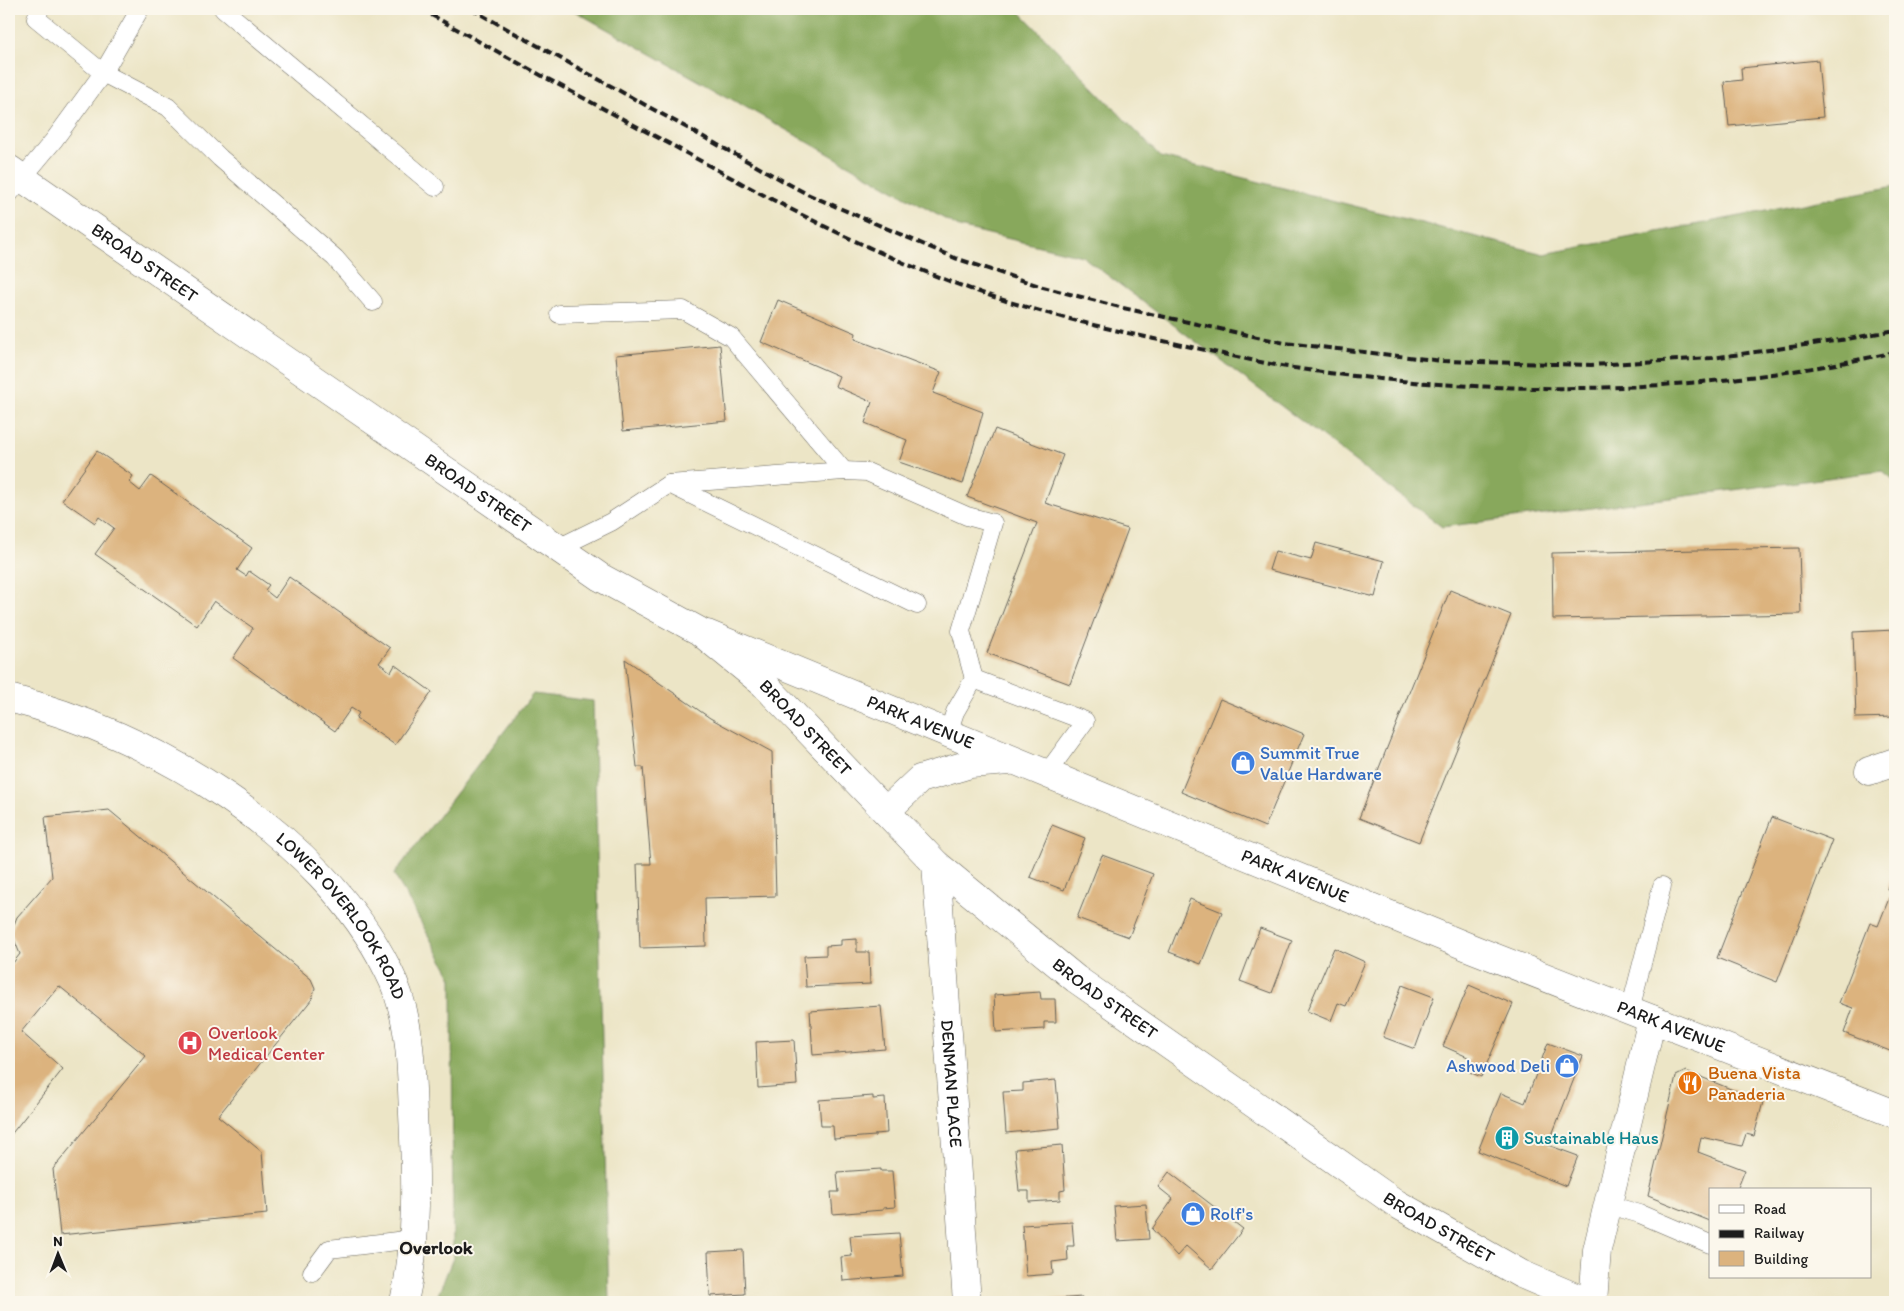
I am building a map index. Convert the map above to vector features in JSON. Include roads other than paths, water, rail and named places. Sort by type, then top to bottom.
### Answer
[{"type":"street","name":"BROAD STREET","points":[[13,180],[600,577],[699,631],[764,684],[936,864],[1076,979],[1397,1204],[1521,1274],[1587,1302]]},
{"type":"street","name":"PARK AVENUE","points":[[699,631],[1473,949],[1895,1114]]},
{"type":"street","name":"LOWER OVERLOOK ROAD","points":[[9,698],[48,708],[95,726],[204,783],[277,833],[313,866],[342,898],[389,971],[403,1011],[411,1056],[416,1161],[414,1239],[404,1302]]},
{"type":"street","points":[[886,811],[920,779],[970,764],[1015,760]]},
{"type":"street","points":[[1869,771],[1895,762]]},
{"type":"street","name":"DENMAN PLACE","points":[[936,864],[967,1302]]},
{"type":"street","points":[[1592,1302],[1597,1250],[1608,1205],[1641,1015]]},
{"type":"lane","points":[[40,9],[36,18],[103,73],[168,107],[220,158],[335,258],[373,302]]},
{"type":"lane","points":[[13,180],[54,140],[103,73],[140,9]]},
{"type":"lane","points":[[223,9],[435,187]]},
{"type":"lane","points":[[559,314],[683,310],[731,336],[844,471]]},
{"type":"lane","points":[[558,548],[611,522],[669,484],[844,471],[867,472],[967,516],[993,523],[961,631],[974,679],[956,712],[948,733]]},
{"type":"lane","points":[[669,484],[917,605]]},
{"type":"lane","points":[[974,679],[1085,721],[1047,773]]},
{"type":"lane","points":[[1641,1015],[1662,886]]},
{"type":"lane","points":[[1608,1205],[1640,1214],[1709,1244]]},
{"type":"lane","points":[[312,1272],[329,1249],[414,1239]]},
{"type":"railway","points":[[421,9],[771,199],[877,251],[949,281],[1006,301],[1064,318],[1123,332],[1281,366],[1434,384],[1512,387],[1589,388],[1666,385],[1743,378],[1820,367],[1895,352]]},
{"type":"railway","points":[[471,9],[807,194],[955,258],[1043,287],[1123,308],[1285,343],[1443,361],[1591,365],[1712,358],[1848,339],[1895,330]]},
{"type":"place","name":"Summit True Value Hardware","points":[[1243,763]]},
{"type":"place","name":"Overlook Medical Center","points":[[190,1043]]},
{"type":"place","name":"Ashwood Deli","points":[[1567,1066]]},
{"type":"place","name":"Buena Vista Panaderia","points":[[1690,1083]]},
{"type":"place","name":"Sustainable Haus","points":[[1507,1138]]},
{"type":"place","name":"Rolf's","points":[[1193,1214]]},
{"type":"district","name":"Overlook","points":[[436,1247]]}]
